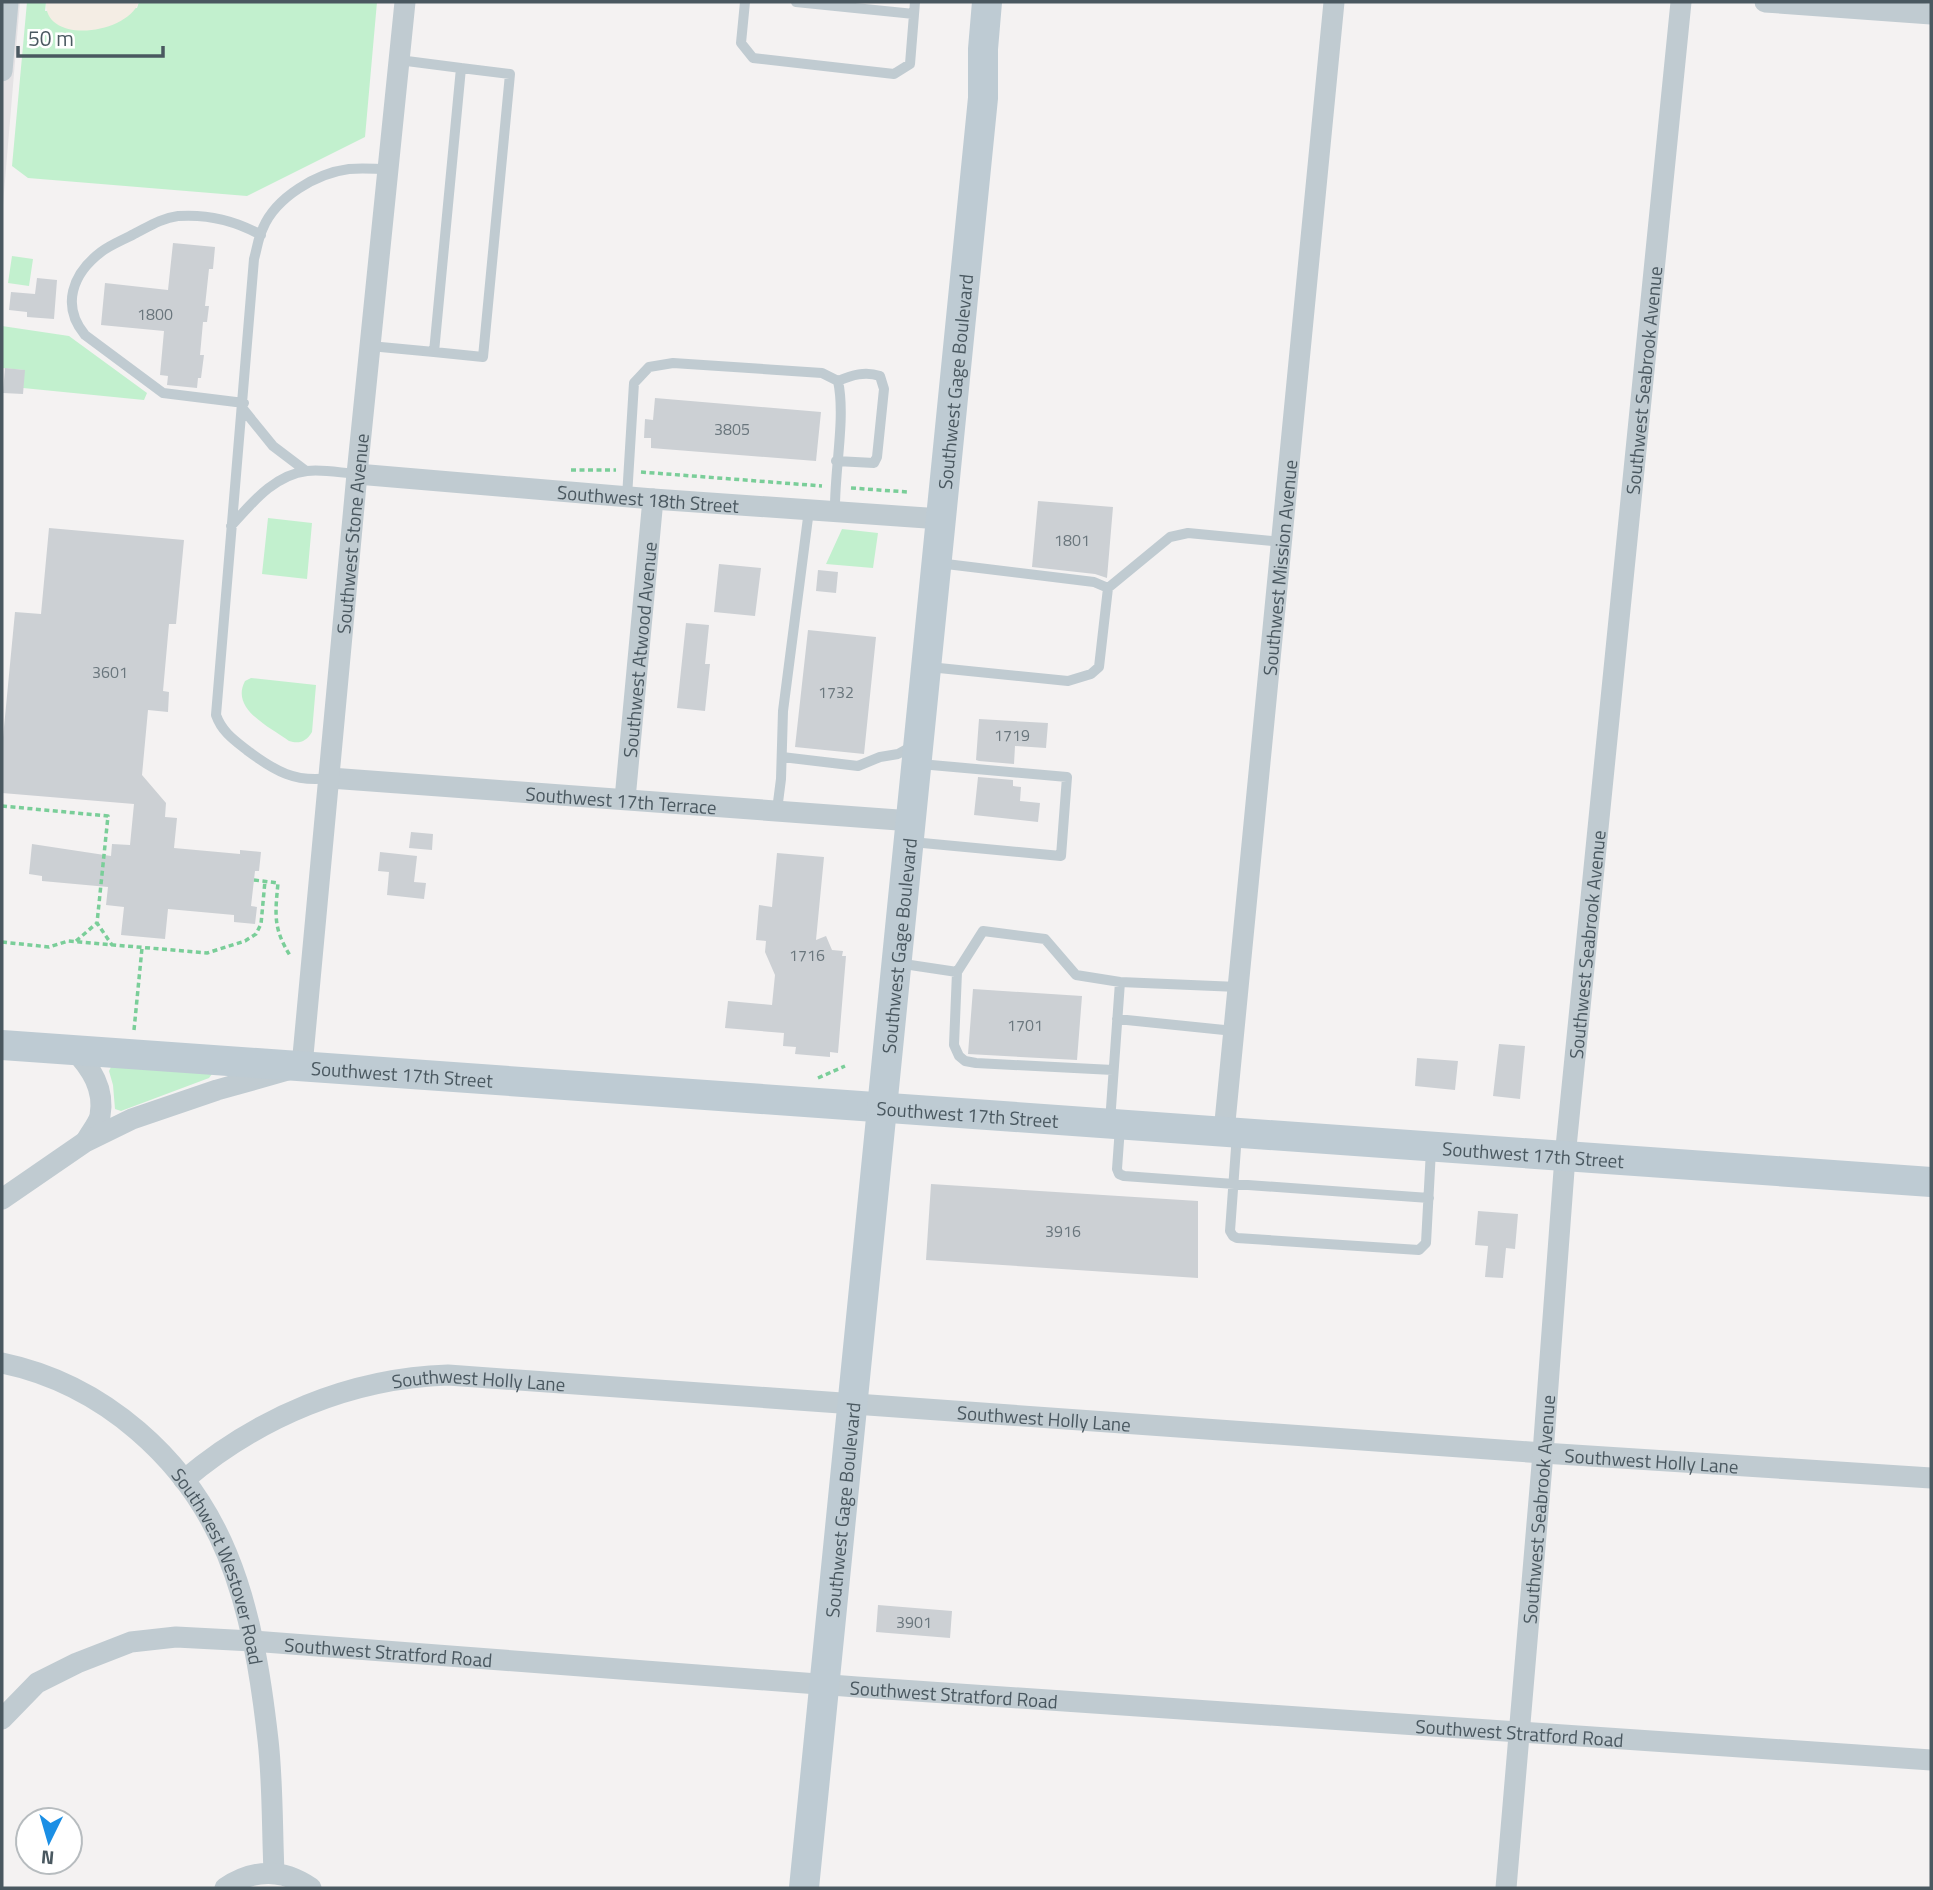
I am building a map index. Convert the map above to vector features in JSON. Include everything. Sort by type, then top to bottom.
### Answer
[{"type":"main road","name":"Southwest Gage Boulevard","points":[[804,1888],[983,98],[987,2]]},
{"type":"main road","name":"Southwest 17th Street","points":[[2,1045],[1931,1182]]},
{"type":"street","points":[[2,71],[8,2]]},
{"type":"street","name":"Southwest Stone Avenue","points":[[302,1066],[357,474],[405,2]]},
{"type":"street","name":"Southwest Mission Avenue","points":[[1230,1133],[1238,987],[1334,2]]},
{"type":"street","name":"Southwest Seabrook Avenue","points":[[1506,1888],[1565,1157],[1681,2]]},
{"type":"street","points":[[1765,2],[1931,14]]},
{"type":"street","name":"Southwest 18th Street","points":[[357,474],[653,499],[941,519]]},
{"type":"street","name":"Southwest Atwood Avenue","points":[[625,799],[653,499]]},
{"type":"street","name":"Southwest 17th Terrace","points":[[330,778],[777,810],[911,831]]},
{"type":"street","points":[[74,1050],[92,1072],[100,1093],[100,1118],[85,1142]]},
{"type":"street","points":[[2,1199],[85,1142],[132,1119],[171,1104],[302,1066]]},
{"type":"street","name":"Southwest Westover Road","points":[[2,1363],[53,1379],[119,1415],[158,1447],[204,1510],[227,1554],[252,1640],[268,1742],[274,1872]]},
{"type":"street","name":"Southwest Holly Lane","points":[[184,1480],[208,1460],[250,1433],[296,1409],[340,1393],[427,1376],[480,1376],[1543,1453],[1931,1478]]},
{"type":"street","name":"Southwest Stratford Road","points":[[2,1718],[37,1683],[77,1662],[131,1642],[176,1637],[252,1640],[824,1684],[1931,1760]]},
{"type":"street","points":[[225,1888],[254,1874],[274,1872],[294,1877],[311,1888]]},
{"type":"lane","points":[[745,2],[741,43],[753,58],[894,74],[910,64],[915,2]]},
{"type":"lane","points":[[796,2],[914,14]]},
{"type":"lane","points":[[370,346],[483,357],[510,74],[399,60]]},
{"type":"lane","points":[[434,352],[461,68]]},
{"type":"lane","points":[[330,778],[316,780],[282,774],[272,769],[221,728],[216,715],[254,260],[269,217],[300,188],[348,169],[387,169]]},
{"type":"lane","points":[[261,235],[240,224],[215,218],[178,216],[160,220],[101,252],[84,268],[75,283],[71,313],[85,335],[163,393],[243,406],[273,446],[306,471]]},
{"type":"lane","points":[[627,496],[634,383],[649,367],[673,363],[822,373],[838,381],[842,396],[834,487],[835,512]]},
{"type":"lane","points":[[836,461],[874,463],[877,457],[884,389],[880,376],[873,373],[855,374],[838,381]]},
{"type":"lane","points":[[231,526],[256,498],[277,481],[306,471],[357,474]]},
{"type":"lane","points":[[777,810],[783,711],[809,510]]},
{"type":"lane","points":[[927,667],[1068,681],[1091,674],[1099,667],[1108,588],[1170,537],[1188,533],[1282,542]]},
{"type":"lane","points":[[937,563],[1094,582],[1108,588]]},
{"type":"lane","points":[[782,757],[858,766],[880,757],[918,753],[1067,778],[1061,856],[911,831]]},
{"type":"lane","points":[[1114,1070],[965,1061],[956,1052],[957,972],[983,932],[1045,939],[1076,975],[1120,982],[1238,987]]},
{"type":"lane","points":[[897,962],[957,972]]},
{"type":"lane","points":[[1120,982],[1114,1070],[1119,1174],[1429,1198]]},
{"type":"lane","points":[[1117,1019],[1234,1031]]},
{"type":"lane","points":[[1230,1133],[1233,1184],[1230,1231],[1233,1236],[1302,1242],[1419,1250],[1426,1243],[1432,1147]]},
{"type":"path","points":[[561,471],[627,471],[908,492]]},
{"type":"path","points":[[2,806],[108,816],[97,922],[112,945]]},
{"type":"path","points":[[254,880],[278,883],[275,916],[280,939],[297,966]]},
{"type":"path","points":[[2,943],[49,947],[76,941],[201,954],[250,939],[256,934],[261,924],[265,881]]},
{"type":"path","points":[[76,941],[97,922]]},
{"type":"path","points":[[134,1035],[142,948]]},
{"type":"shaded area","points":[[2,2],[20,2],[2,216]]},
{"type":"green space","points":[[27,2],[46,2],[45,11],[137,8],[139,2],[377,2],[365,137],[247,196],[28,178],[12,166]]},
{"type":"green space","points":[[12,256],[33,259],[29,286],[8,283]]},
{"type":"green space","points":[[2,326],[69,336],[147,393],[144,400],[23,388],[24,370],[2,368]]},
{"type":"green space","points":[[268,518],[312,523],[307,579],[262,574]]},
{"type":"green space","points":[[842,529],[878,533],[873,568],[826,564]]},
{"type":"green space","points":[[251,678],[316,685],[312,732],[305,740],[289,741],[247,709],[242,691],[245,681]]},
{"type":"green space","points":[[111,1067],[212,1074],[209,1078],[121,1111],[115,1109],[109,1071]]},
{"type":"sand","points":[[46,2],[139,2],[131,13],[119,22],[103,28],[71,30],[58,25],[49,16]]},
{"type":"building","points":[[173,243],[215,247],[213,269],[209,269],[205,306],[209,306],[207,322],[203,322],[200,355],[204,355],[197,388],[167,385],[168,376],[160,375],[164,331],[101,325],[105,283],[168,290]]},
{"type":"building","points":[[37,278],[57,280],[54,319],[27,317],[27,312],[9,310],[11,292],[35,294]]},
{"type":"building","points":[[5,368],[25,370],[23,394],[3,393]]},
{"type":"building","points":[[655,398],[821,412],[816,461],[651,448],[651,438],[644,438],[645,419],[653,420]]},
{"type":"building","points":[[1038,501],[1113,507],[1107,578],[1095,574],[1032,567]]},
{"type":"building","points":[[49,528],[184,540],[176,624],[169,624],[163,691],[169,692],[168,712],[148,710],[142,775],[166,803],[165,817],[177,818],[174,848],[240,854],[240,850],[261,852],[259,871],[255,871],[251,906],[257,907],[255,924],[234,922],[234,915],[168,909],[165,939],[121,935],[124,907],[106,905],[108,887],[42,881],[42,876],[29,874],[32,844],[111,856],[112,844],[130,845],[134,804],[2,793],[2,748],[15,612],[41,614]]},
{"type":"building","points":[[719,564],[761,568],[755,616],[714,612]]},
{"type":"building","points":[[818,570],[838,572],[836,593],[816,591]]},
{"type":"building","points":[[686,623],[709,625],[705,664],[710,664],[705,711],[677,708]]},
{"type":"building","points":[[808,630],[876,637],[864,754],[795,747]]},
{"type":"building","points":[[979,719],[1048,723],[1046,748],[1015,746],[1014,764],[976,760]]},
{"type":"building","points":[[978,777],[1013,780],[1013,786],[1021,787],[1020,801],[1040,803],[1038,822],[974,815]]},
{"type":"building","points":[[411,832],[433,834],[432,850],[409,848]]},
{"type":"building","points":[[380,852],[417,856],[414,882],[426,883],[424,899],[387,895],[389,872],[378,871]]},
{"type":"building","points":[[777,853],[824,857],[816,940],[826,936],[832,950],[843,951],[842,956],[846,956],[838,1053],[830,1052],[830,1057],[795,1054],[796,1047],[783,1046],[784,1033],[725,1028],[728,1001],[772,1005],[775,975],[765,952],[766,941],[756,940],[759,905],[772,907]]},
{"type":"building","points":[[973,989],[1082,996],[1077,1060],[968,1054]]},
{"type":"building","points":[[1499,1044],[1525,1046],[1520,1099],[1493,1096]]},
{"type":"building","points":[[1417,1058],[1458,1061],[1455,1090],[1415,1086]]},
{"type":"building","points":[[931,1184],[1198,1201],[1198,1278],[926,1260]]},
{"type":"building","points":[[1478,1211],[1518,1214],[1515,1249],[1506,1248],[1503,1278],[1485,1277],[1488,1246],[1475,1245]]},
{"type":"building","points":[[878,1605],[952,1611],[950,1638],[876,1632]]}]
